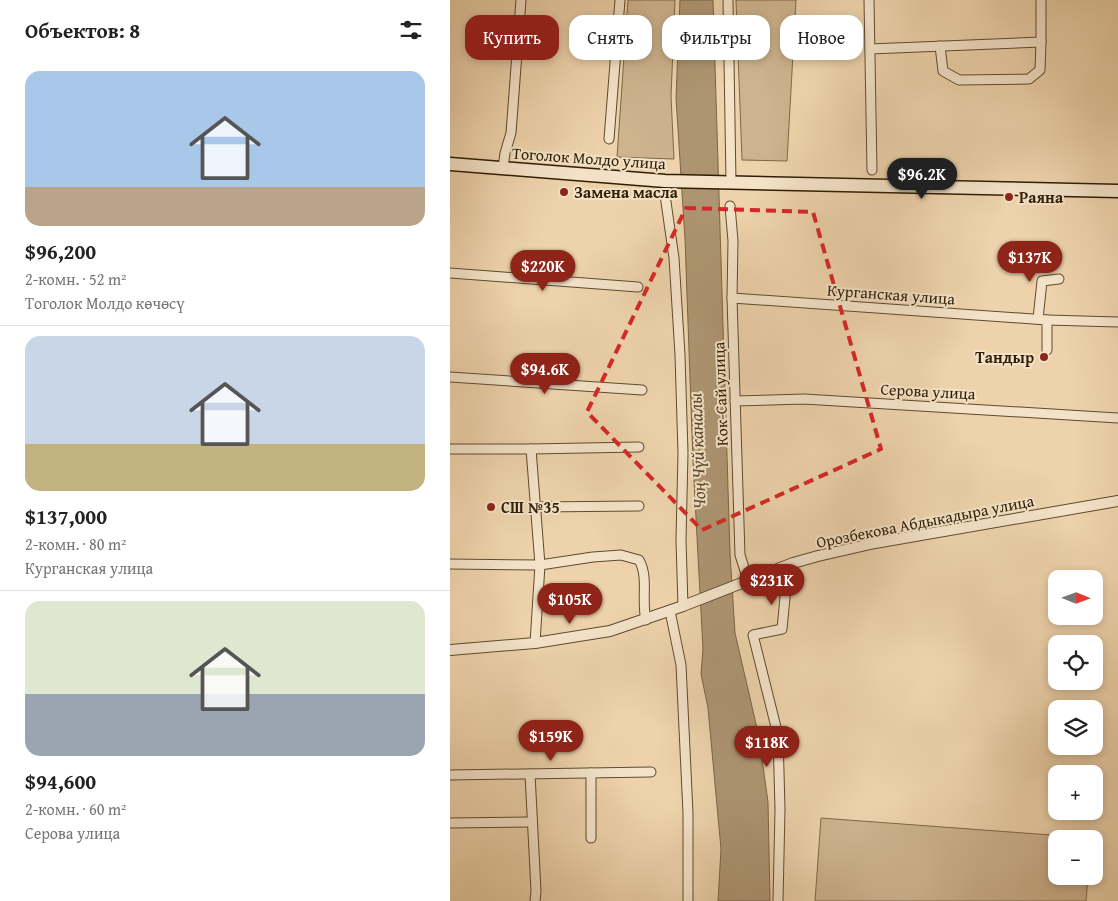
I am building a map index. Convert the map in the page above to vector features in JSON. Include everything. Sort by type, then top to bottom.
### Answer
[{"type":"main road","name":"Тоголок Молдо улица","points":[[450,164],[670,181],[1118,190]]},
{"type":"street","points":[[504,168],[505,153],[511,132],[521,0]]},
{"type":"street","points":[[609,139],[620,0]]},
{"type":"street","points":[[728,0],[728,182]]},
{"type":"street","points":[[869,0],[872,170]]},
{"type":"street","points":[[940,46],[943,71],[959,80],[1029,79],[1040,70],[1041,0]]},
{"type":"street","points":[[870,49],[1041,42]]},
{"type":"street","points":[[665,195],[674,258],[680,355],[683,453],[681,540],[687,604]]},
{"type":"street","name":"Кок-Сай улица","points":[[730,206],[733,241],[732,298],[740,555],[745,581]]},
{"type":"street","points":[[450,273],[638,287]]},
{"type":"street","points":[[1046,350],[1042,280],[1059,279]]},
{"type":"street","name":"Курганская улица","points":[[732,298],[1043,320],[1118,322]]},
{"type":"street","points":[[450,377],[642,390]]},
{"type":"street","name":"Серова улица","points":[[736,401],[804,399],[1118,418]]},
{"type":"street","points":[[450,449],[638,447]]},
{"type":"street","points":[[531,449],[540,565],[535,643]]},
{"type":"street","name":"Орозбекова Абдыкадыра улица","points":[[450,650],[535,643],[610,631],[646,620],[745,581],[818,556],[875,543],[1118,502]]},
{"type":"street","points":[[536,506],[639,506]]},
{"type":"street","points":[[450,564],[540,565],[602,556],[621,556],[639,560],[644,568],[644,610],[646,620]]},
{"type":"street","points":[[778,901],[780,809],[778,735],[753,636],[782,629],[787,576],[784,567]]},
{"type":"street","points":[[670,610],[682,665],[688,813],[688,901]]},
{"type":"street","points":[[450,775],[652,772]]},
{"type":"street","points":[[591,773],[591,838]]},
{"type":"street","points":[[530,774],[535,901]]},
{"type":"street","points":[[450,823],[532,822]]},
{"type":"highlighted area","points":[[686,208],[813,212],[881,449],[702,530],[587,412]]},
{"type":"shaded area","points":[[628,0],[675,0],[674,15],[662,15],[662,60],[672,60],[671,96],[674,159],[617,157],[624,60],[652,60],[652,15],[627,15]]},
{"type":"shaded area","points":[[736,0],[796,0],[795,15],[780,15],[780,60],[793,60],[787,161],[742,160],[738,60],[770,60],[770,15],[737,15]]},
{"type":"shaded area","points":[[821,818],[1048,835],[1048,885],[1087,885],[1086,901],[815,901]]},
{"type":"water","points":[[680,0],[713,0],[713,15],[679,15]]},
{"type":"water","name":"Чоң Чүй каналы","points":[[678,60],[715,60],[730,553],[735,633],[759,737],[768,802],[770,901],[718,901],[721,849],[708,708],[701,674],[703,649],[693,462],[685,239],[676,98]]},
{"type":"place","name":"Замена масла","points":[[564,192]]},
{"type":"place","name":"Раяна","points":[[1009,197]]},
{"type":"place","name":"Тандыр","points":[[1044,357]]},
{"type":"place","name":"СШ №35","points":[[491,507]]}]
